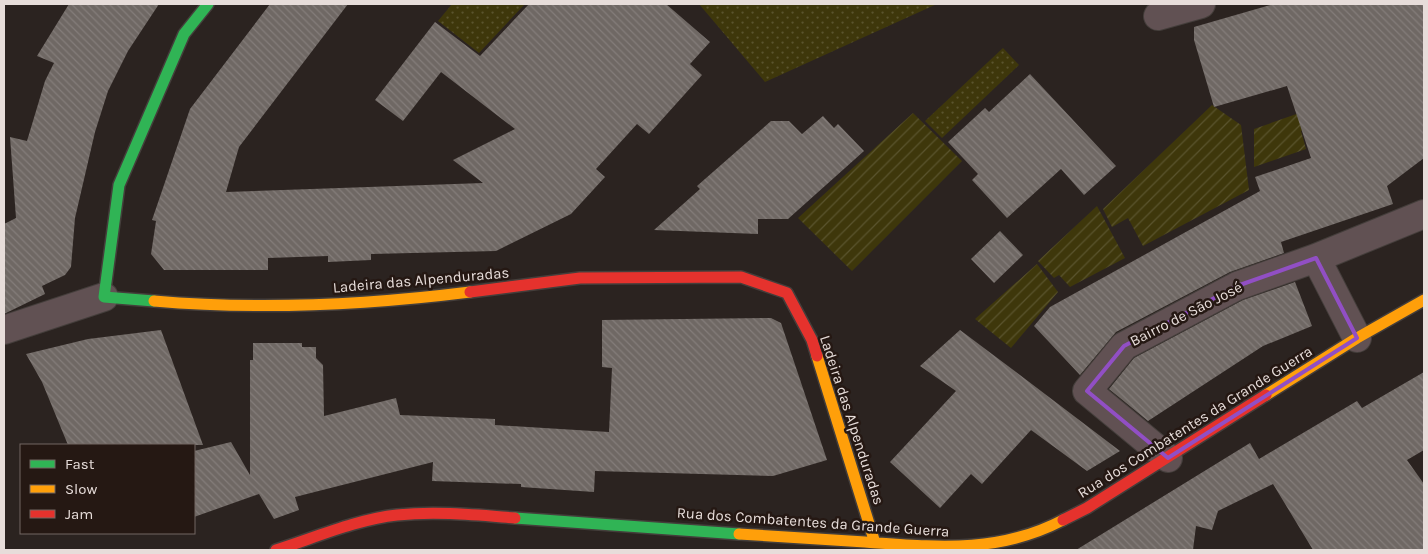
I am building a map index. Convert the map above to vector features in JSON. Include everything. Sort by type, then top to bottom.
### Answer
[{"type":"street","points":[[4,330],[104,297],[119,185],[184,34],[208,4]]},
{"type":"street","points":[[1158,16],[1201,4]]},
{"type":"street","points":[[1424,214],[1316,258],[1357,338],[1424,300]]},
{"type":"street","name":"Bairro de São José","points":[[1168,458],[1087,391],[1124,346],[1236,286],[1316,258]]},
{"type":"street","name":"Ladeira das Alpenduradas","points":[[104,297],[200,305],[298,306],[440,296],[580,278],[741,277],[786,293],[812,340],[853,466],[875,543]]},
{"type":"street","points":[[1410,307],[1424,305]]},
{"type":"street","name":"Rua dos Combatentes da Grande Guerra","points":[[276,550],[374,519],[396,515],[441,513],[946,548],[995,544],[1042,532],[1087,508],[1357,338]]},
{"type":"highlighted area","points":[[1316,258],[1357,338],[1168,458],[1087,391],[1124,346],[1237,286]]},
{"type":"shaded area","points":[[452,4],[525,4],[479,53],[438,21]]},
{"type":"shaded area","points":[[699,4],[937,4],[765,82]]},
{"type":"shaded area","points":[[1003,48],[1019,65],[942,138],[925,121]]},
{"type":"shaded area","points":[[1345,97],[1322,124],[1301,131],[1306,149],[1254,167],[1254,129]]},
{"type":"shaded area","points":[[1212,105],[1241,125],[1249,190],[1143,246],[1128,218],[1112,227],[1103,209]]},
{"type":"shaded area","points":[[913,113],[962,161],[852,271],[798,218]]},
{"type":"shaded area","points":[[1097,206],[1125,258],[1070,287],[1059,275],[1054,278],[1038,261]]},
{"type":"shaded area","points":[[1037,264],[1058,292],[1011,348],[975,319]]},
{"type":"building","points":[[69,4],[159,4],[128,51],[108,91],[95,132],[75,218],[71,267],[65,275],[42,286],[45,294],[4,314],[4,224],[16,218],[10,137],[27,141],[45,81],[54,63],[37,56]]},
{"type":"building","points":[[270,4],[348,4],[239,147],[226,192],[483,183],[453,160],[515,129],[441,72],[403,121],[375,100],[435,22],[480,56],[529,4],[666,4],[710,42],[690,64],[702,75],[649,134],[637,124],[596,169],[605,177],[571,214],[496,251],[371,254],[371,260],[328,262],[328,256],[268,258],[268,270],[164,270],[151,254],[156,221],[152,220],[190,109]]},
{"type":"building","points":[[1274,4],[1424,4],[1424,158],[1387,186],[1393,204],[1281,242],[1284,253],[1230,272],[1116,332],[1080,375],[1034,326],[1050,307],[1260,191],[1255,177],[1311,158],[1287,86],[1214,107],[1194,40],[1194,27]]},
{"type":"building","points":[[1030,74],[1116,166],[1084,195],[1061,169],[1007,218],[972,180],[978,174],[948,142],[985,108],[989,112]]},
{"type":"building","points":[[823,116],[834,128],[838,124],[864,151],[788,219],[758,219],[758,234],[654,230],[700,189],[697,186],[771,121],[789,121],[802,134]]},
{"type":"building","points":[[1000,231],[1023,255],[994,283],[971,259]]},
{"type":"building","points":[[1295,282],[1312,326],[1263,346],[1148,421],[1109,389],[1134,358],[1243,300]]},
{"type":"building","points":[[771,318],[781,323],[827,460],[773,476],[595,471],[594,492],[521,487],[521,484],[432,481],[433,462],[295,497],[299,510],[274,519],[259,494],[195,517],[195,451],[231,442],[250,475],[250,360],[253,360],[253,343],[302,343],[302,347],[316,347],[316,358],[323,365],[324,416],[396,398],[400,415],[495,419],[495,425],[609,432],[612,368],[602,367],[602,320]]},
{"type":"building","points":[[161,330],[203,445],[68,444],[42,382],[26,354],[88,339]]},
{"type":"building","points":[[960,330],[1120,451],[1087,471],[1031,430],[982,484],[971,474],[940,508],[890,462],[956,391],[920,366]]},
{"type":"building","points":[[1424,372],[1424,450],[1407,460],[1424,484],[1424,550],[1313,550],[1273,484],[1218,511],[1212,530],[1196,526],[1193,550],[1076,550],[1250,443],[1259,459],[1357,401],[1362,408]]},
{"type":"traffic: fast","points":[[154,301],[104,297],[119,185],[184,34],[208,4]]},
{"type":"traffic: fast","points":[[515,518],[739,534]]},
{"type":"traffic: slow","points":[[154,301],[193,304],[312,305],[470,292]]},
{"type":"traffic: slow","points":[[1266,395],[1357,338],[1424,300]]},
{"type":"traffic: slow","points":[[817,356],[875,543]]},
{"type":"traffic: slow","points":[[739,534],[917,545],[966,546],[1015,538],[1039,531],[1063,520]]},
{"type":"traffic: jam","points":[[470,292],[580,278],[741,277],[787,293],[812,340],[817,356]]},
{"type":"traffic: jam","points":[[1063,520],[1087,508],[1266,395]]},
{"type":"traffic: jam","points":[[276,550],[367,520],[382,517],[442,513],[515,518]]}]
